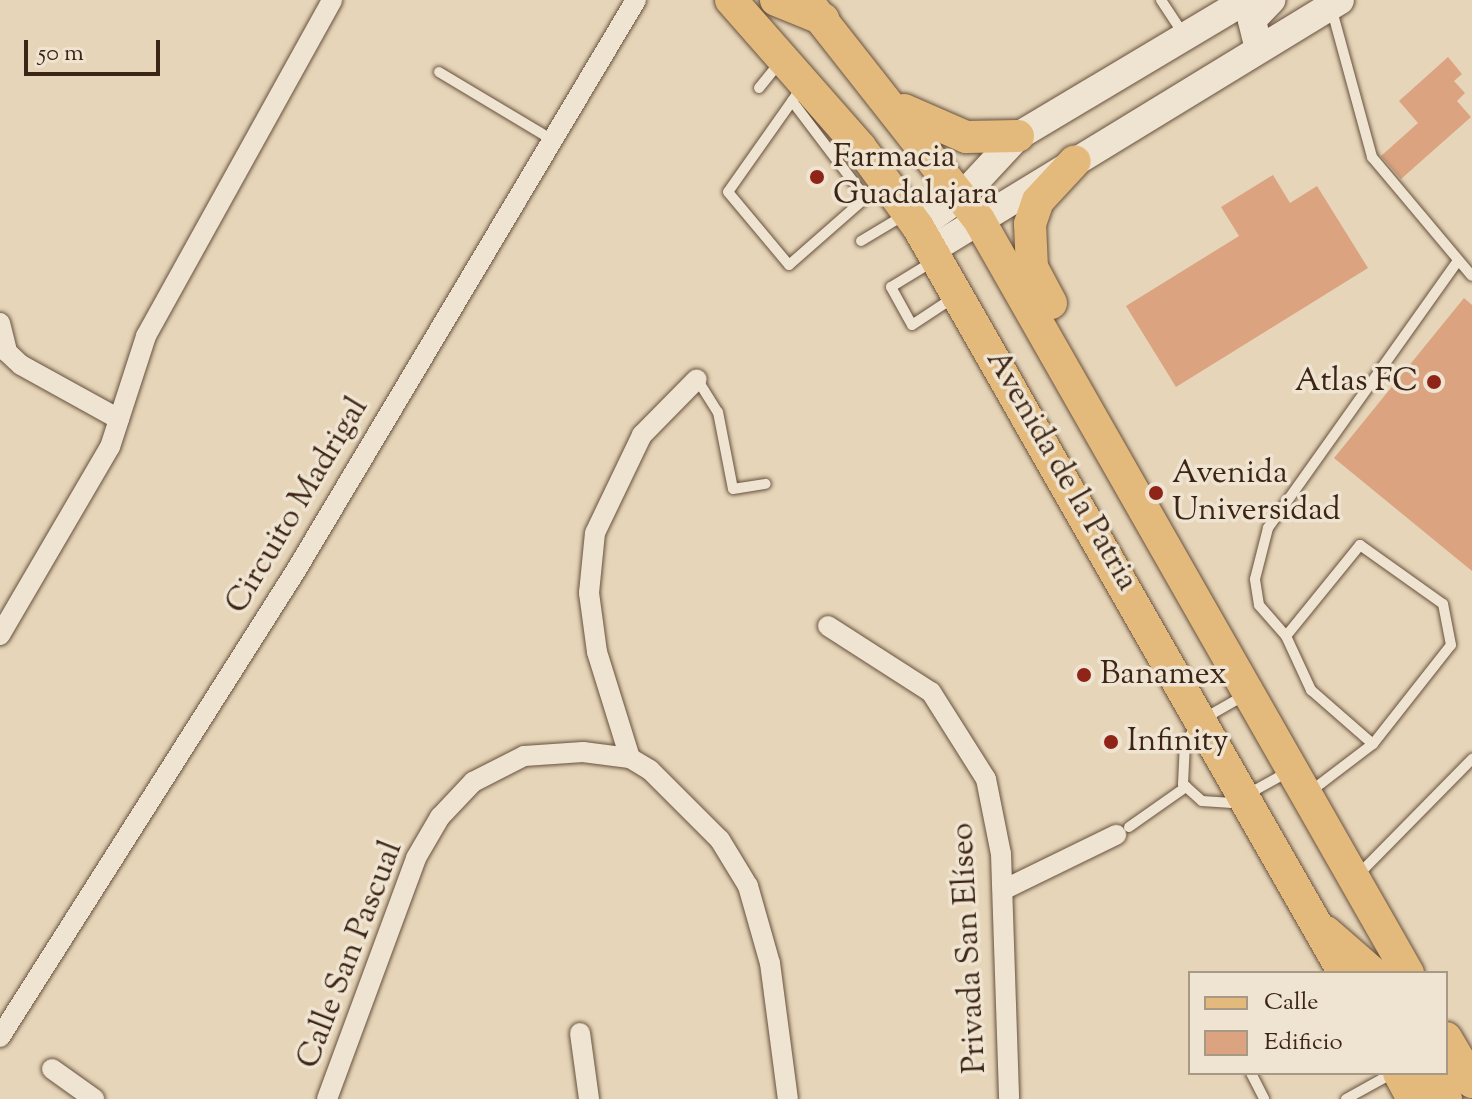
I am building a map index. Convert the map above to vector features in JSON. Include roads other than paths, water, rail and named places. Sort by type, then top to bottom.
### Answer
[{"type":"main road","name":"Avenida de la Patria","points":[[731,0],[784,58],[799,91],[875,189],[923,237],[1203,719],[1343,971]]},
{"type":"main road","points":[[776,0],[814,10]]},
{"type":"main road","points":[[970,208],[1018,136],[1246,0]]},
{"type":"main road","points":[[1259,49],[1252,20],[1271,0]]},
{"type":"main road","points":[[923,237],[970,208],[1075,161],[1335,2]]},
{"type":"main road","name":"Avenida de la Patria","points":[[814,10],[970,208],[1081,396],[1407,971]]},
{"type":"main road","points":[[869,76],[934,127],[975,138],[1018,136]]},
{"type":"main road","points":[[1075,161],[1038,201],[1028,247],[1032,268],[1065,329],[1081,396]]},
{"type":"main road","points":[[1320,928],[1371,971]]},
{"type":"main road","points":[[1448,1041],[1472,1082]]},
{"type":"main road","points":[[1397,1075],[1413,1099]]},
{"type":"main road","points":[[1432,1075],[1446,1099]]},
{"type":"street","points":[[0,635],[119,419],[146,336],[332,0]]},
{"type":"street","name":"Circuito Madrigal","points":[[0,1037],[6,1013],[295,572],[636,0]]},
{"type":"street","points":[[0,323],[7,352],[21,365],[119,419]]},
{"type":"street","points":[[630,758],[597,652],[589,593],[595,533],[642,435],[697,379]]},
{"type":"street","name":"Privada San Elíseo","points":[[828,626],[931,692],[960,728],[986,779],[1003,890],[1009,1099]]},
{"type":"street","name":"Calle San Pascual","points":[[327,1099],[416,858],[440,817],[473,782],[524,756],[583,752],[630,758],[685,799],[748,886],[770,963],[788,1099]]},
{"type":"street","points":[[1003,890],[1122,831]]},
{"type":"street","points":[[580,1033],[589,1099]]},
{"type":"street","points":[[52,1069],[94,1099]]},
{"type":"lane","points":[[1161,0],[1185,37]]},
{"type":"lane","points":[[1335,2],[1372,157],[1456,263],[1472,276]]},
{"type":"lane","points":[[759,88],[784,58]]},
{"type":"lane","points":[[439,72],[551,139]]},
{"type":"lane","points":[[799,91],[728,192],[789,265],[875,189]]},
{"type":"lane","points":[[861,241],[923,237]]},
{"type":"lane","points":[[923,237],[891,287],[912,325],[959,295]]},
{"type":"lane","points":[[1373,744],[1311,690],[1286,636],[1259,605],[1255,579],[1268,528],[1456,263]]},
{"type":"lane","points":[[697,379],[718,412],[733,489],[766,484]]},
{"type":"lane","points":[[1250,692],[1203,719],[1179,763],[1186,787],[1202,801],[1246,797],[1299,782],[1373,744],[1451,645],[1443,604],[1360,545],[1286,636]]},
{"type":"lane","points":[[1354,880],[1472,759]]},
{"type":"lane","points":[[1122,831],[1186,787]]},
{"type":"lane","points":[[1252,1075],[1264,1099]]},
{"type":"lane","points":[[1346,1099],[1392,1075]]},
{"type":"place","name":"Farmacia Guadalajara","points":[[817,177]]},
{"type":"place","name":"Atlas FC","points":[[1434,382]]},
{"type":"place","name":"Avenida Universidad","points":[[1156,493]]},
{"type":"place","name":"Banamex","points":[[1084,675]]},
{"type":"place","name":"Infinity","points":[[1111,742]]}]
